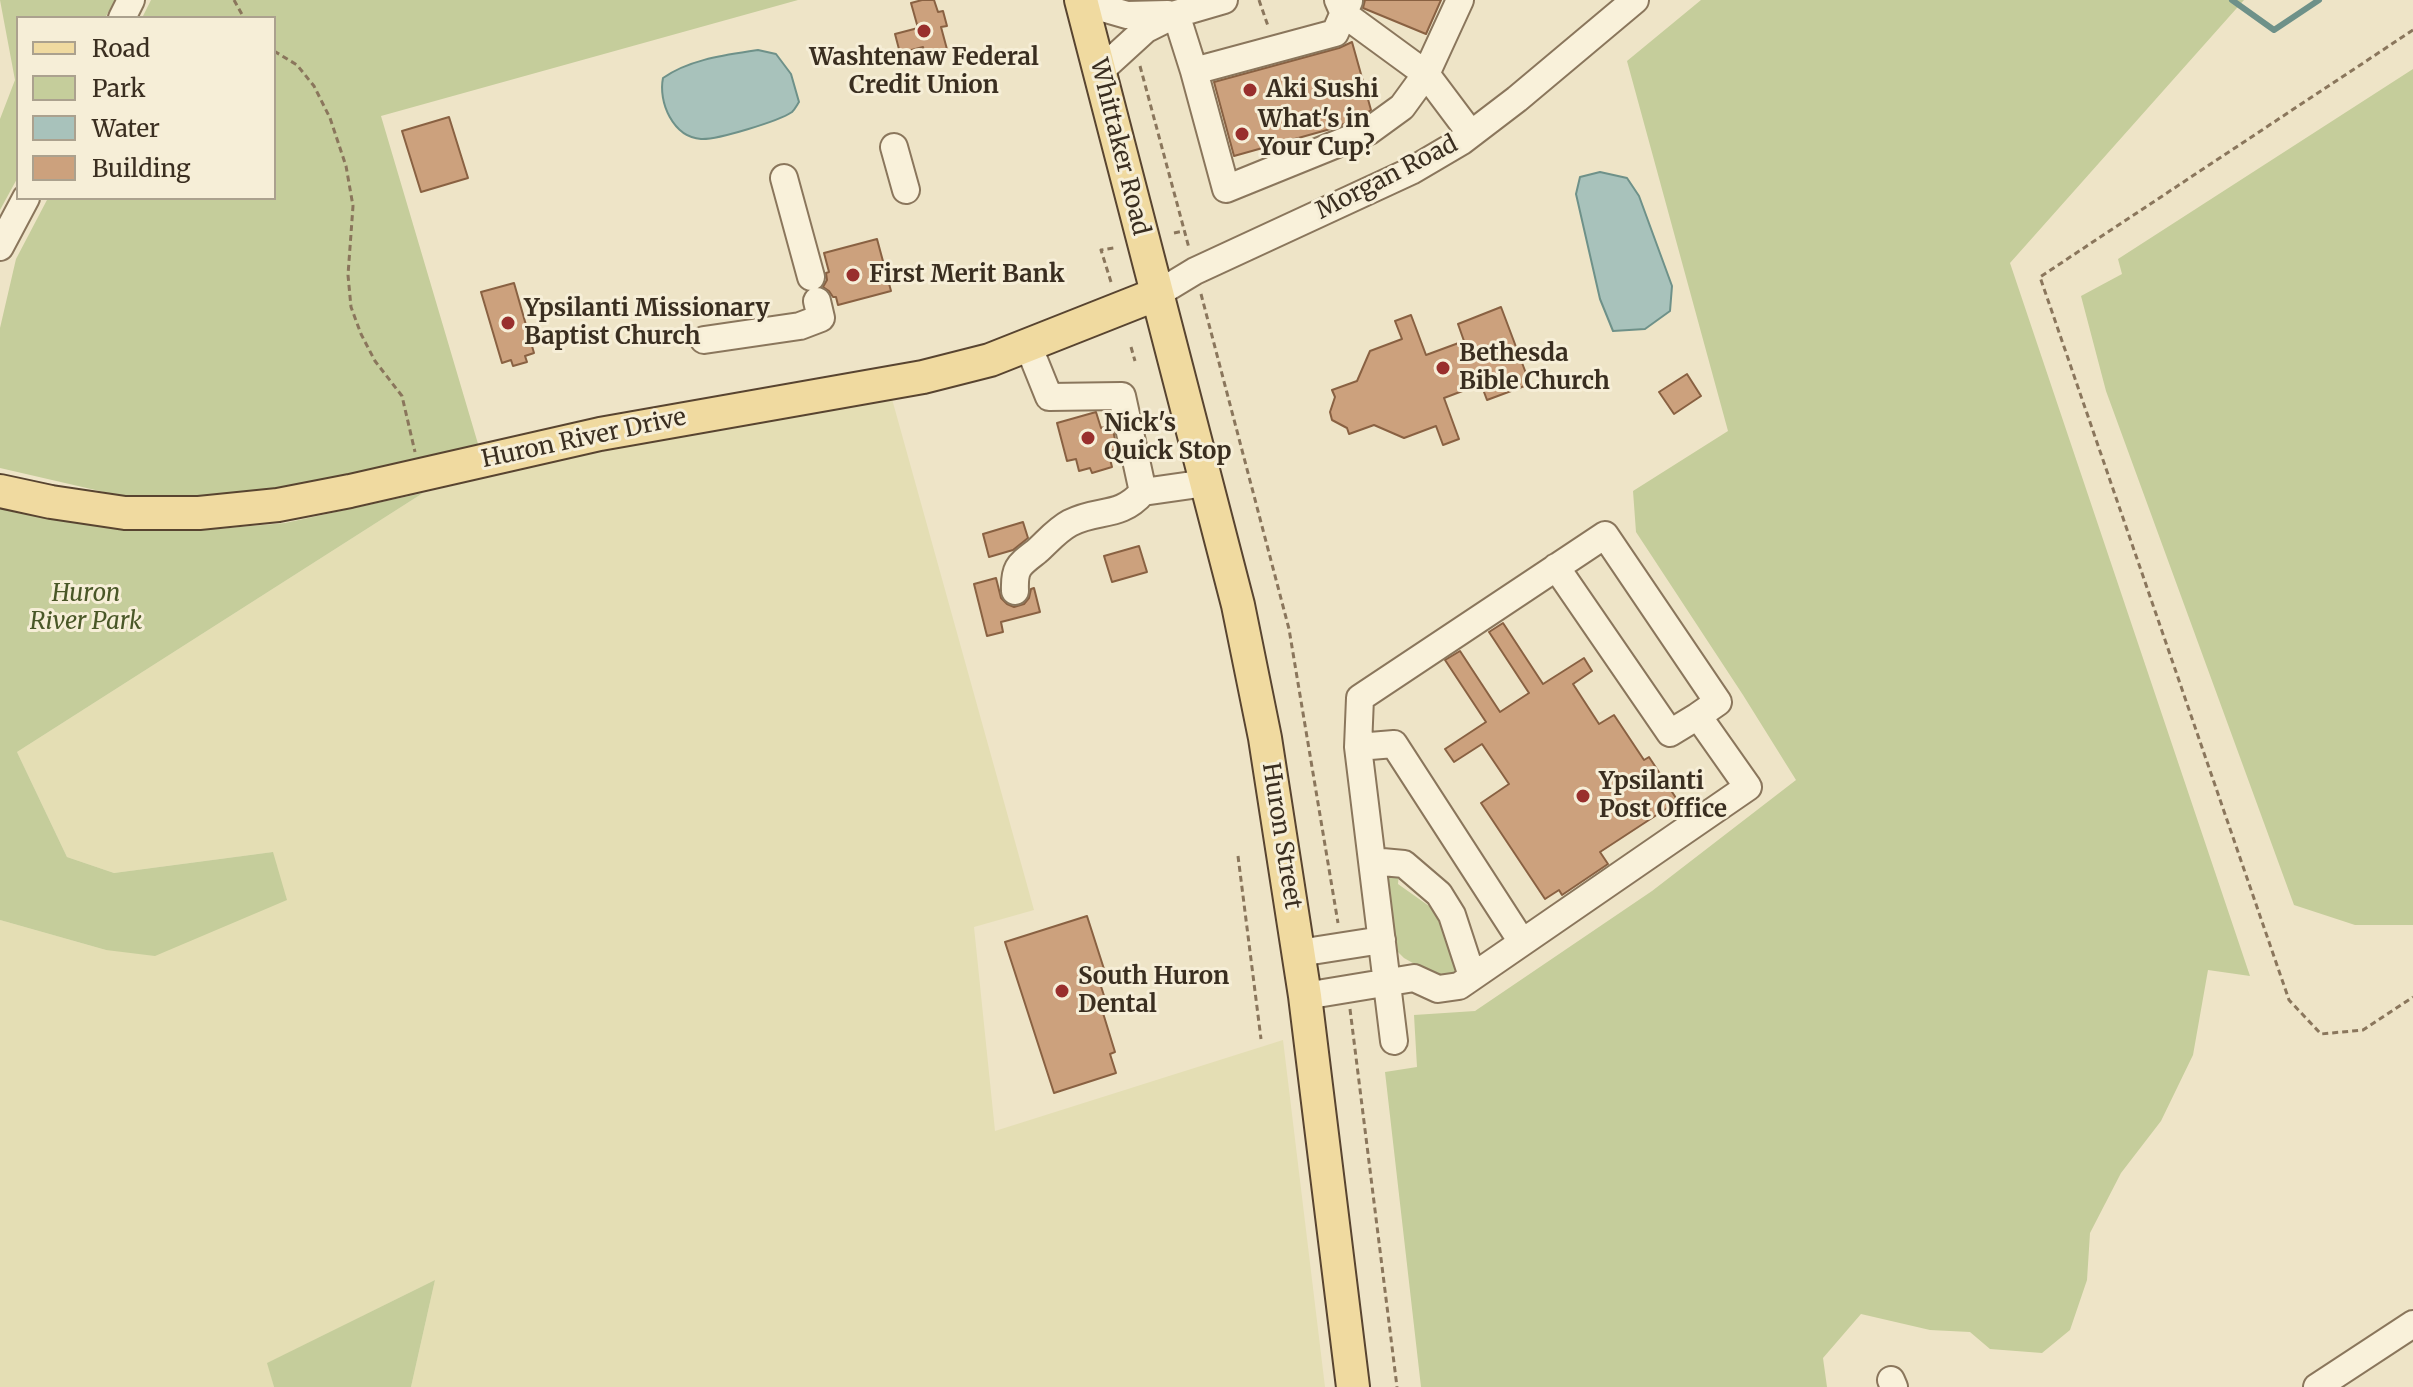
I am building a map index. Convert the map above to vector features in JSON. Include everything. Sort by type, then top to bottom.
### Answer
[{"type":"main road","name":"Whittaker Road","points":[[1082,1],[1157,294]]},
{"type":"main road","name":"Huron River Drive","points":[[0,491],[125,513],[199,513],[278,505],[615,431],[923,377],[990,360],[1157,294]]},
{"type":"main road","name":"Huron Street","points":[[1157,294],[1238,605],[1265,738],[1305,996],[1353,1387]]},
{"type":"street","points":[[1100,71],[1146,29],[1176,14],[1224,0]]},
{"type":"street","points":[[1176,14],[1226,189],[1369,131],[1402,107],[1426,74],[1460,0]]},
{"type":"street","name":"Morgan Road","points":[[1157,294],[1195,271],[1411,171],[1471,134],[1517,99],[1635,0]]},
{"type":"street","points":[[1082,1],[1127,15],[1176,14]]},
{"type":"street","points":[[1194,71],[1335,33],[1344,5],[1426,74],[1471,134]]},
{"type":"street","points":[[894,147],[906,190]]},
{"type":"street","points":[[704,340],[800,326],[821,318],[784,178]]},
{"type":"street","points":[[0,247],[25,200]]},
{"type":"street","points":[[1028,345],[1049,397],[1122,396],[1143,492]]},
{"type":"street","points":[[1015,591],[1014,577],[1020,563],[1071,522],[1122,510],[1143,492],[1206,483]]},
{"type":"street","points":[[1394,1041],[1358,747],[1360,698],[1556,567],[1605,535],[1718,702],[1670,733],[1556,567]]},
{"type":"street","points":[[1305,996],[1414,978],[1438,989],[1459,986],[1748,787],[1698,716]]},
{"type":"street","points":[[1358,747],[1394,744],[1522,942]]},
{"type":"street","points":[[1373,864],[1404,864],[1439,894],[1452,915],[1472,976]]},
{"type":"street","points":[[1299,953],[1382,940]]},
{"type":"street","points":[[2317,1387],[2413,1324]]},
{"type":"path","points":[[2413,30],[2040,277],[2289,1000],[2321,1034],[2363,1030],[2413,997]]},
{"type":"path","points":[[276,52],[297,65],[314,86],[330,118],[346,166],[353,206],[348,275],[351,307],[375,361],[402,396],[419,475]]},
{"type":"path","points":[[1139,63],[1185,233],[1174,233]]},
{"type":"path","points":[[1111,282],[1101,250],[1114,248]]},
{"type":"path","points":[[1200,292],[1289,629],[1339,930]]},
{"type":"path","points":[[1131,347],[1135,361]]},
{"type":"path","points":[[1238,856],[1261,1039]]},
{"type":"path","points":[[1349,1004],[1397,1387]]},
{"type":"shaded area","points":[[892,399],[1034,910],[974,927],[995,1131],[1283,1040],[1325,1387],[411,1387],[435,1280],[268,1363],[274,1387],[0,1387],[0,920],[106,950],[273,852],[114,873],[67,857],[17,752],[423,493],[642,439],[712,432]]},
{"type":"green space","points":[[0,0],[115,0],[106,16],[16,16],[16,181],[0,210],[0,119],[15,80]]},
{"type":"green space","points":[[151,0],[798,0],[381,116],[481,454],[274,497],[117,495],[0,468],[0,328],[16,259],[47,200],[276,200],[276,16],[143,16]]},
{"type":"green space","points":[[1701,0],[2244,0],[2010,263],[2250,976],[2208,970],[2193,1055],[2161,1121],[2121,1173],[2090,1233],[2087,1280],[2070,1330],[2042,1353],[1990,1349],[1970,1332],[1930,1330],[1861,1314],[1823,1358],[1827,1387],[1421,1387],[1385,1072],[1417,1067],[1414,1015],[1475,1011],[1652,891],[1796,780],[1636,532],[1633,491],[1728,431],[1627,61]]},
{"type":"green space","points":[[2413,69],[2413,925],[2355,925],[2294,905],[2106,391],[2081,296],[2122,274],[2118,259]]},
{"type":"green space","name":"Huron River Park","points":[[423,493],[17,752],[67,857],[114,873],[273,852],[287,900],[155,956],[106,950],[0,920],[0,504],[73,522],[217,529],[285,523]]},
{"type":"green space","points":[[1399,873],[1398,884],[1429,906],[1439,918],[1447,915],[1461,973],[1446,982],[1397,951],[1387,880]]},
{"type":"green space","points":[[435,1280],[411,1387],[274,1387],[267,1363]]},
{"type":"water","points":[[758,50],[776,54],[791,74],[799,102],[792,112],[762,125],[701,139],[691,137],[675,125],[665,107],[663,78],[696,62]]},
{"type":"water","points":[[1600,172],[1627,178],[1639,196],[1672,286],[1670,311],[1645,329],[1613,331],[1600,299],[1576,194],[1580,177]]},
{"type":"building","name":"Washtenaw Federal Credit Union","points":[[934,0],[938,12],[943,11],[947,26],[941,27],[948,53],[926,59],[923,47],[900,53],[895,34],[918,28],[911,3]]},
{"type":"building","points":[[1365,0],[1441,0],[1426,34],[1363,8]]},
{"type":"building","points":[[1352,42],[1371,110],[1334,128],[1234,156],[1214,82]]},
{"type":"building","points":[[449,117],[468,178],[421,192],[402,131]]},
{"type":"building","name":"First Merit Bank","points":[[877,239],[891,291],[838,305],[836,297],[823,287],[827,280],[826,273],[829,272],[824,253]]},
{"type":"building","name":"Ypsilanti Missionary Baptist Church","points":[[514,283],[534,353],[525,356],[527,362],[513,366],[511,360],[502,363],[481,292]]},
{"type":"building","name":"Bethesda Bible Church","points":[[1501,307],[1530,384],[1487,400],[1481,384],[1444,398],[1459,439],[1443,445],[1436,426],[1404,438],[1374,425],[1349,434],[1347,428],[1332,420],[1330,412],[1335,397],[1332,390],[1357,381],[1370,351],[1402,339],[1395,321],[1411,315],[1426,355],[1464,341],[1458,324]]},
{"type":"building","points":[[1687,374],[1701,396],[1674,414],[1659,392]]},
{"type":"building","name":"Nick's Quick Stop","points":[[1096,412],[1101,428],[1112,425],[1117,449],[1108,451],[1112,467],[1092,473],[1090,468],[1079,471],[1076,459],[1067,461],[1057,423]]},
{"type":"building","points":[[1023,522],[1028,538],[1013,550],[989,557],[983,534]]},
{"type":"building","points":[[1139,546],[1147,572],[1112,582],[1104,556]]},
{"type":"building","points":[[996,578],[1001,598],[1014,607],[1024,604],[1034,588],[1040,612],[1001,622],[1003,632],[987,636],[974,584]]},
{"type":"building","name":"Ypsilanti Post Office","points":[[1503,623],[1543,684],[1584,658],[1592,671],[1573,684],[1599,724],[1614,715],[1644,760],[1649,757],[1678,801],[1600,852],[1608,864],[1562,895],[1559,890],[1545,899],[1481,803],[1509,784],[1482,744],[1454,762],[1445,749],[1486,722],[1445,660],[1460,651],[1500,712],[1529,693],[1489,632]]},
{"type":"building","name":"South Huron Dental","points":[[1087,916],[1104,969],[1096,971],[1109,1011],[1103,1013],[1115,1052],[1110,1054],[1116,1073],[1054,1093],[1005,942]]},
{"type":"waterway","points":[[2232,0],[2274,30],[2319,0]]},
{"type":"place","name":"Washtenaw Federal Credit Union","points":[[924,31]]},
{"type":"place","name":"Aki Sushi","points":[[1250,90]]},
{"type":"place","name":"What's in Your Cup?","points":[[1242,134]]},
{"type":"place","name":"First Merit Bank","points":[[853,275]]},
{"type":"place","name":"Ypsilanti Missionary Baptist Church","points":[[508,323]]},
{"type":"place","name":"Bethesda Bible Church","points":[[1443,368]]},
{"type":"place","name":"Nick's Quick Stop","points":[[1088,438]]},
{"type":"place","name":"Ypsilanti Post Office","points":[[1583,796]]},
{"type":"place","name":"South Huron Dental","points":[[1062,991]]}]
